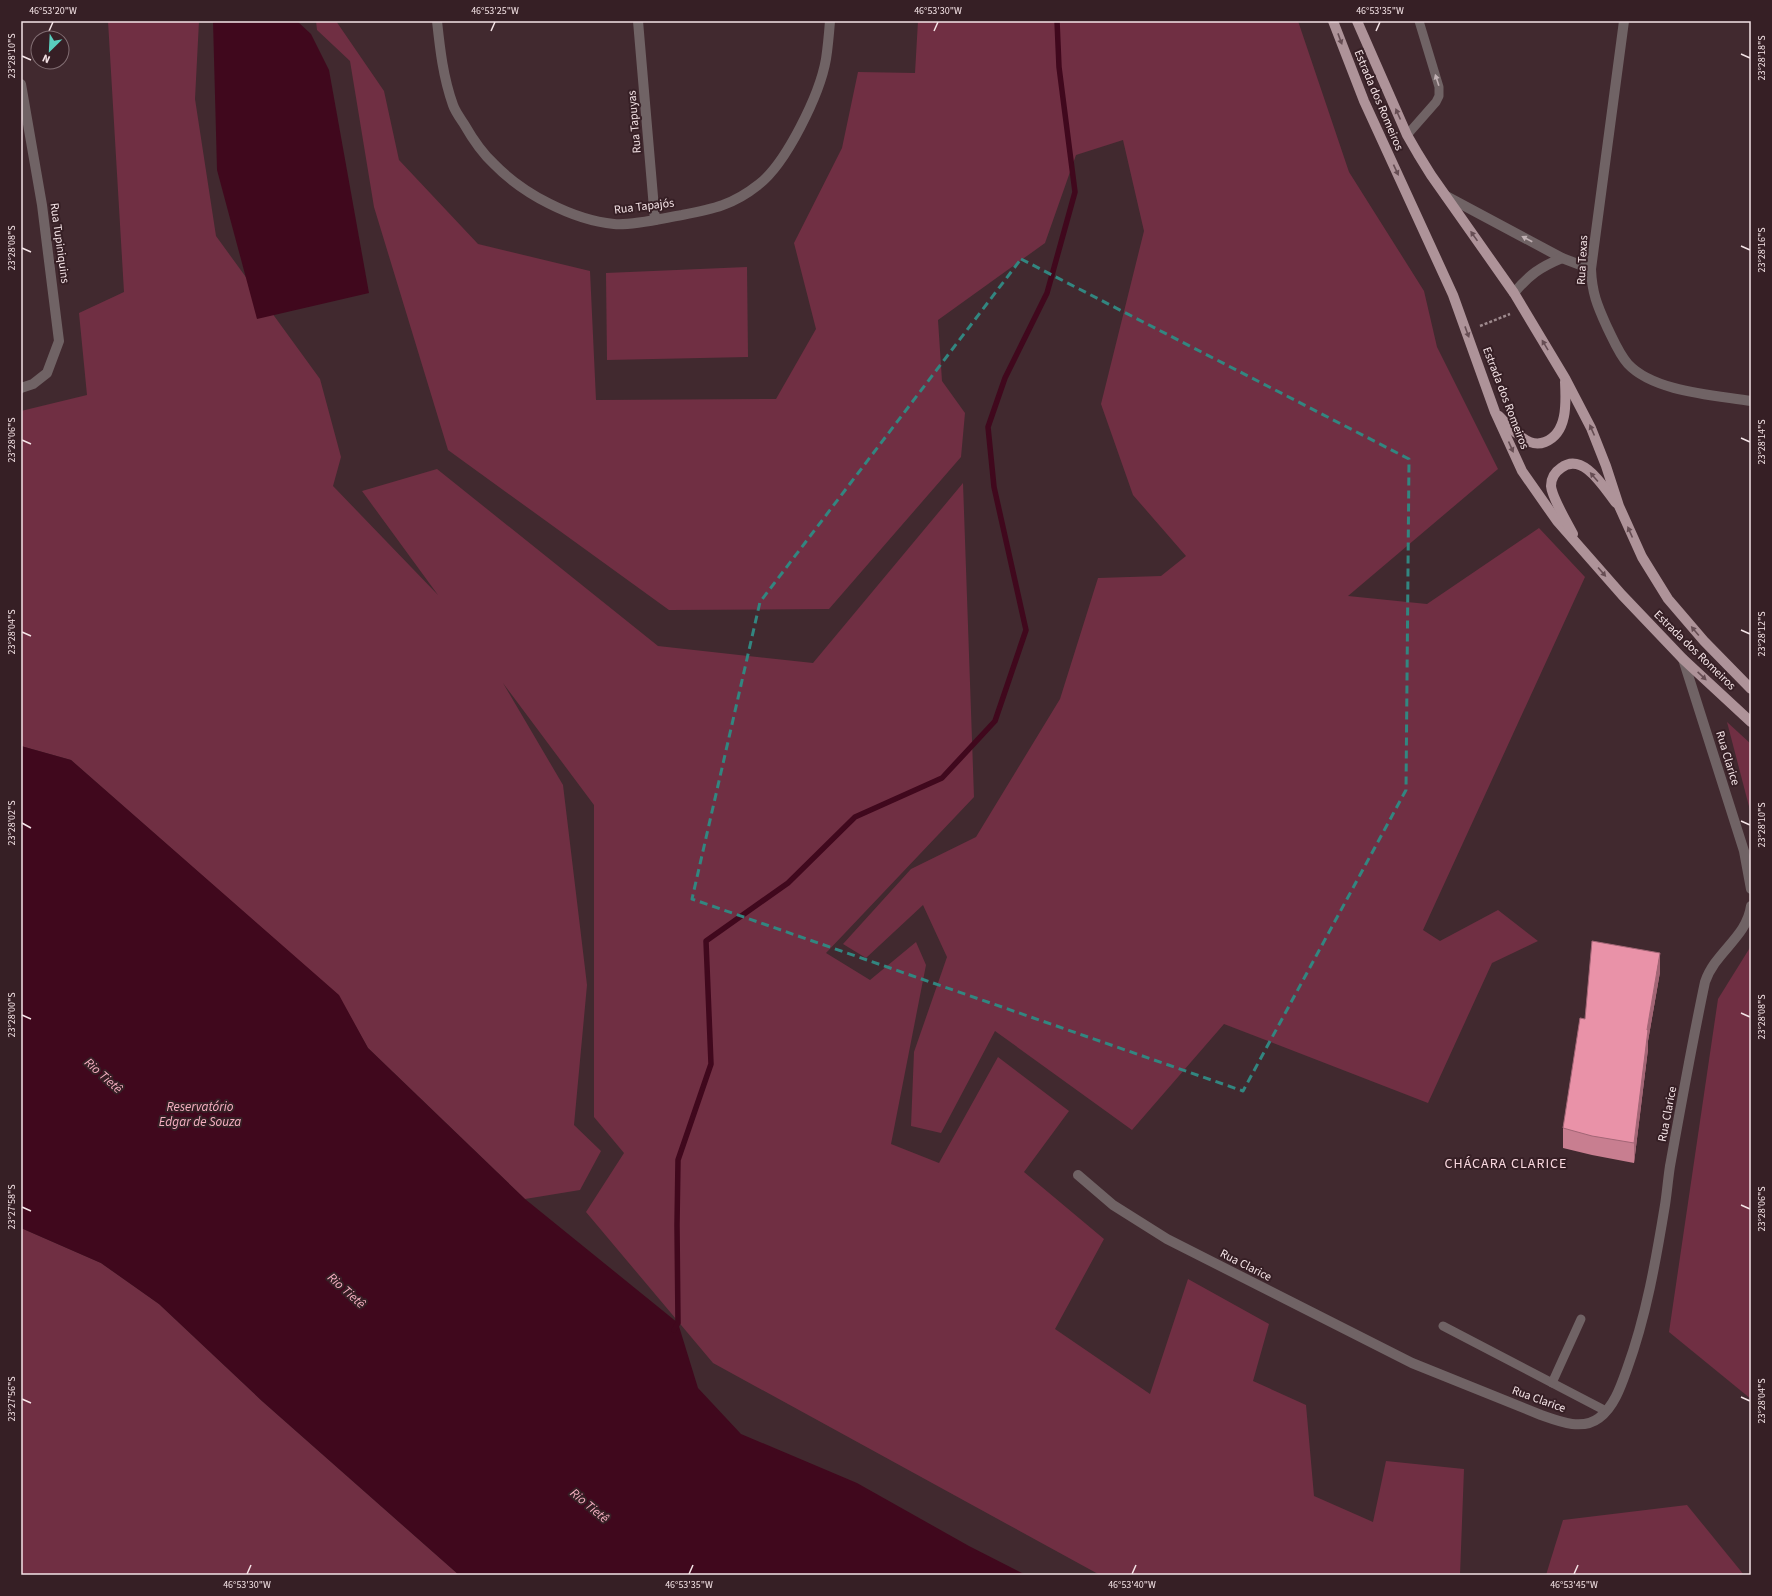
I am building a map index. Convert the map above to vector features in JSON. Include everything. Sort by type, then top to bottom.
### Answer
[{"type":"main road","name":"Estrada dos Romeiros","points":[[1334,21],[1364,101],[1447,282],[1467,331],[1495,412],[1522,471],[1557,521],[1622,595],[1683,659],[1751,722]]},
{"type":"main road","name":"Estrada dos Romeiros","points":[[1357,21],[1408,135],[1431,176],[1524,308],[1565,378],[1591,428],[1620,506],[1642,557],[1668,599],[1704,641],[1751,689]]},
{"type":"main road","points":[[1495,412],[1518,434],[1530,442],[1540,444],[1550,440],[1557,432],[1563,420],[1566,405],[1565,378]]},
{"type":"main road","points":[[1577,543],[1551,487],[1552,478],[1556,471],[1566,464],[1575,463],[1584,465],[1620,506]]},
{"type":"street","name":"Rua Tapajós","points":[[437,21],[440,57],[453,106],[472,137],[494,164],[521,186],[547,202],[588,220],[615,224],[655,220],[718,208],[738,199],[759,184],[775,167],[796,135],[811,103],[826,60],[830,21]]},
{"type":"street","name":"Rua Tapuyas","points":[[638,21],[655,220]]},
{"type":"street","name":"Rua Texas","points":[[1624,21],[1592,269],[1593,294],[1616,344],[1628,364],[1647,378],[1680,390],[1751,401]]},
{"type":"street","name":"Rua Tupiniquins","points":[[21,84],[42,204],[60,341],[47,373],[34,384],[21,388]]},
{"type":"street","points":[[1446,196],[1562,258],[1592,269]]},
{"type":"street","points":[[1514,293],[1532,274],[1541,267],[1562,258]]},
{"type":"street","name":"Rua Clarice","points":[[1683,659],[1744,851],[1751,889]]},
{"type":"street","name":"Rua Clarice","points":[[1078,1175],[1113,1205],[1167,1239],[1412,1363],[1561,1422],[1588,1424],[1598,1419],[1606,1412],[1619,1391],[1643,1320],[1705,982],[1709,970],[1744,928],[1750,914],[1751,906]]},
{"type":"lane","points":[[1408,135],[1436,102],[1439,96],[1439,87],[1419,21]]},
{"type":"lane","points":[[1552,1383],[1581,1319]]},
{"type":"lane","points":[[1443,1326],[1606,1412]]},
{"type":"path","points":[[1467,331],[1524,308]]},
{"type":"highlighted area","points":[[1021,259],[1409,459],[1406,790],[1243,1091],[692,899],[760,602]]},
{"type":"shaded area","points":[[108,21],[199,21],[195,99],[216,236],[320,379],[341,457],[333,486],[438,595],[362,491],[437,469],[658,646],[813,663],[963,483],[974,797],[826,953],[870,980],[916,942],[926,965],[891,1144],[939,1163],[998,1057],[1069,1111],[1024,1172],[1104,1239],[1055,1329],[1150,1394],[1188,1279],[1269,1324],[1253,1381],[1306,1405],[1314,1496],[1373,1522],[1386,1461],[1464,1469],[1460,1575],[1100,1575],[713,1363],[586,1212],[624,1153],[594,1117],[594,805],[503,683],[563,785],[587,985],[574,1125],[601,1151],[580,1190],[525,1199],[368,1048],[338,995],[71,760],[21,746],[21,411],[87,395],[79,313],[124,292]]},
{"type":"shaded area","points":[[316,21],[336,21],[384,91],[399,160],[478,244],[590,271],[596,400],[776,399],[816,329],[794,243],[842,148],[858,72],[915,73],[918,21],[1298,21],[1349,172],[1424,291],[1437,347],[1498,469],[1348,596],[1427,604],[1539,528],[1585,577],[1423,930],[1440,941],[1498,910],[1538,941],[1492,963],[1428,1103],[1224,1024],[1132,1130],[995,1031],[941,1133],[911,1126],[914,1052],[947,957],[923,905],[866,958],[843,944],[911,869],[976,837],[1060,699],[1098,578],[1161,576],[1186,556],[1133,495],[1101,404],[1144,231],[1123,140],[1076,155],[1045,243],[938,320],[942,381],[965,413],[961,457],[829,609],[669,610],[448,450],[374,207],[350,61],[317,30]]},
{"type":"shaded area","points":[[747,267],[748,357],[607,360],[606,273]]},
{"type":"shaded area","points":[[1727,722],[1751,744],[1751,814]]},
{"type":"shaded area","points":[[1751,946],[1751,1399],[1669,1332],[1718,999]]},
{"type":"shaded area","points":[[21,1228],[101,1263],[159,1304],[262,1401],[459,1575],[21,1575]]},
{"type":"shaded area","points":[[1687,1505],[1744,1575],[1546,1575],[1563,1520]]},
{"type":"water","points":[[213,21],[297,21],[311,34],[329,70],[369,293],[257,319],[217,170]]},
{"type":"water","name":"Reservatório Edgar de Souza","points":[[21,746],[71,760],[339,995],[368,1048],[525,1199],[678,1323],[698,1388],[741,1434],[857,1483],[969,1546],[1026,1575],[459,1575],[262,1401],[159,1304],[101,1263],[21,1228]]},
{"type":"building","points":[[1592,941],[1660,953],[1647,1030],[1634,1143],[1592,1136],[1563,1128],[1580,1018],[1585,1019]]},
{"type":"waterway","points":[[674,1330],[678,1323],[678,1160],[711,1064],[706,941],[788,883],[855,817],[942,778],[995,721],[1026,630],[994,487],[988,427],[1005,378],[1047,293],[1075,192],[1059,67],[1057,21]]},
{"type":"district","name":"CHÁCARA CLARICE","points":[[1506,1163]]},
{"type":"water label","name":"Rio Tietê","points":[[104,1075]]},
{"type":"water label","name":"Rio Tietê","points":[[347,1290]]},
{"type":"water label","name":"Rio Tietê","points":[[590,1505]]}]
